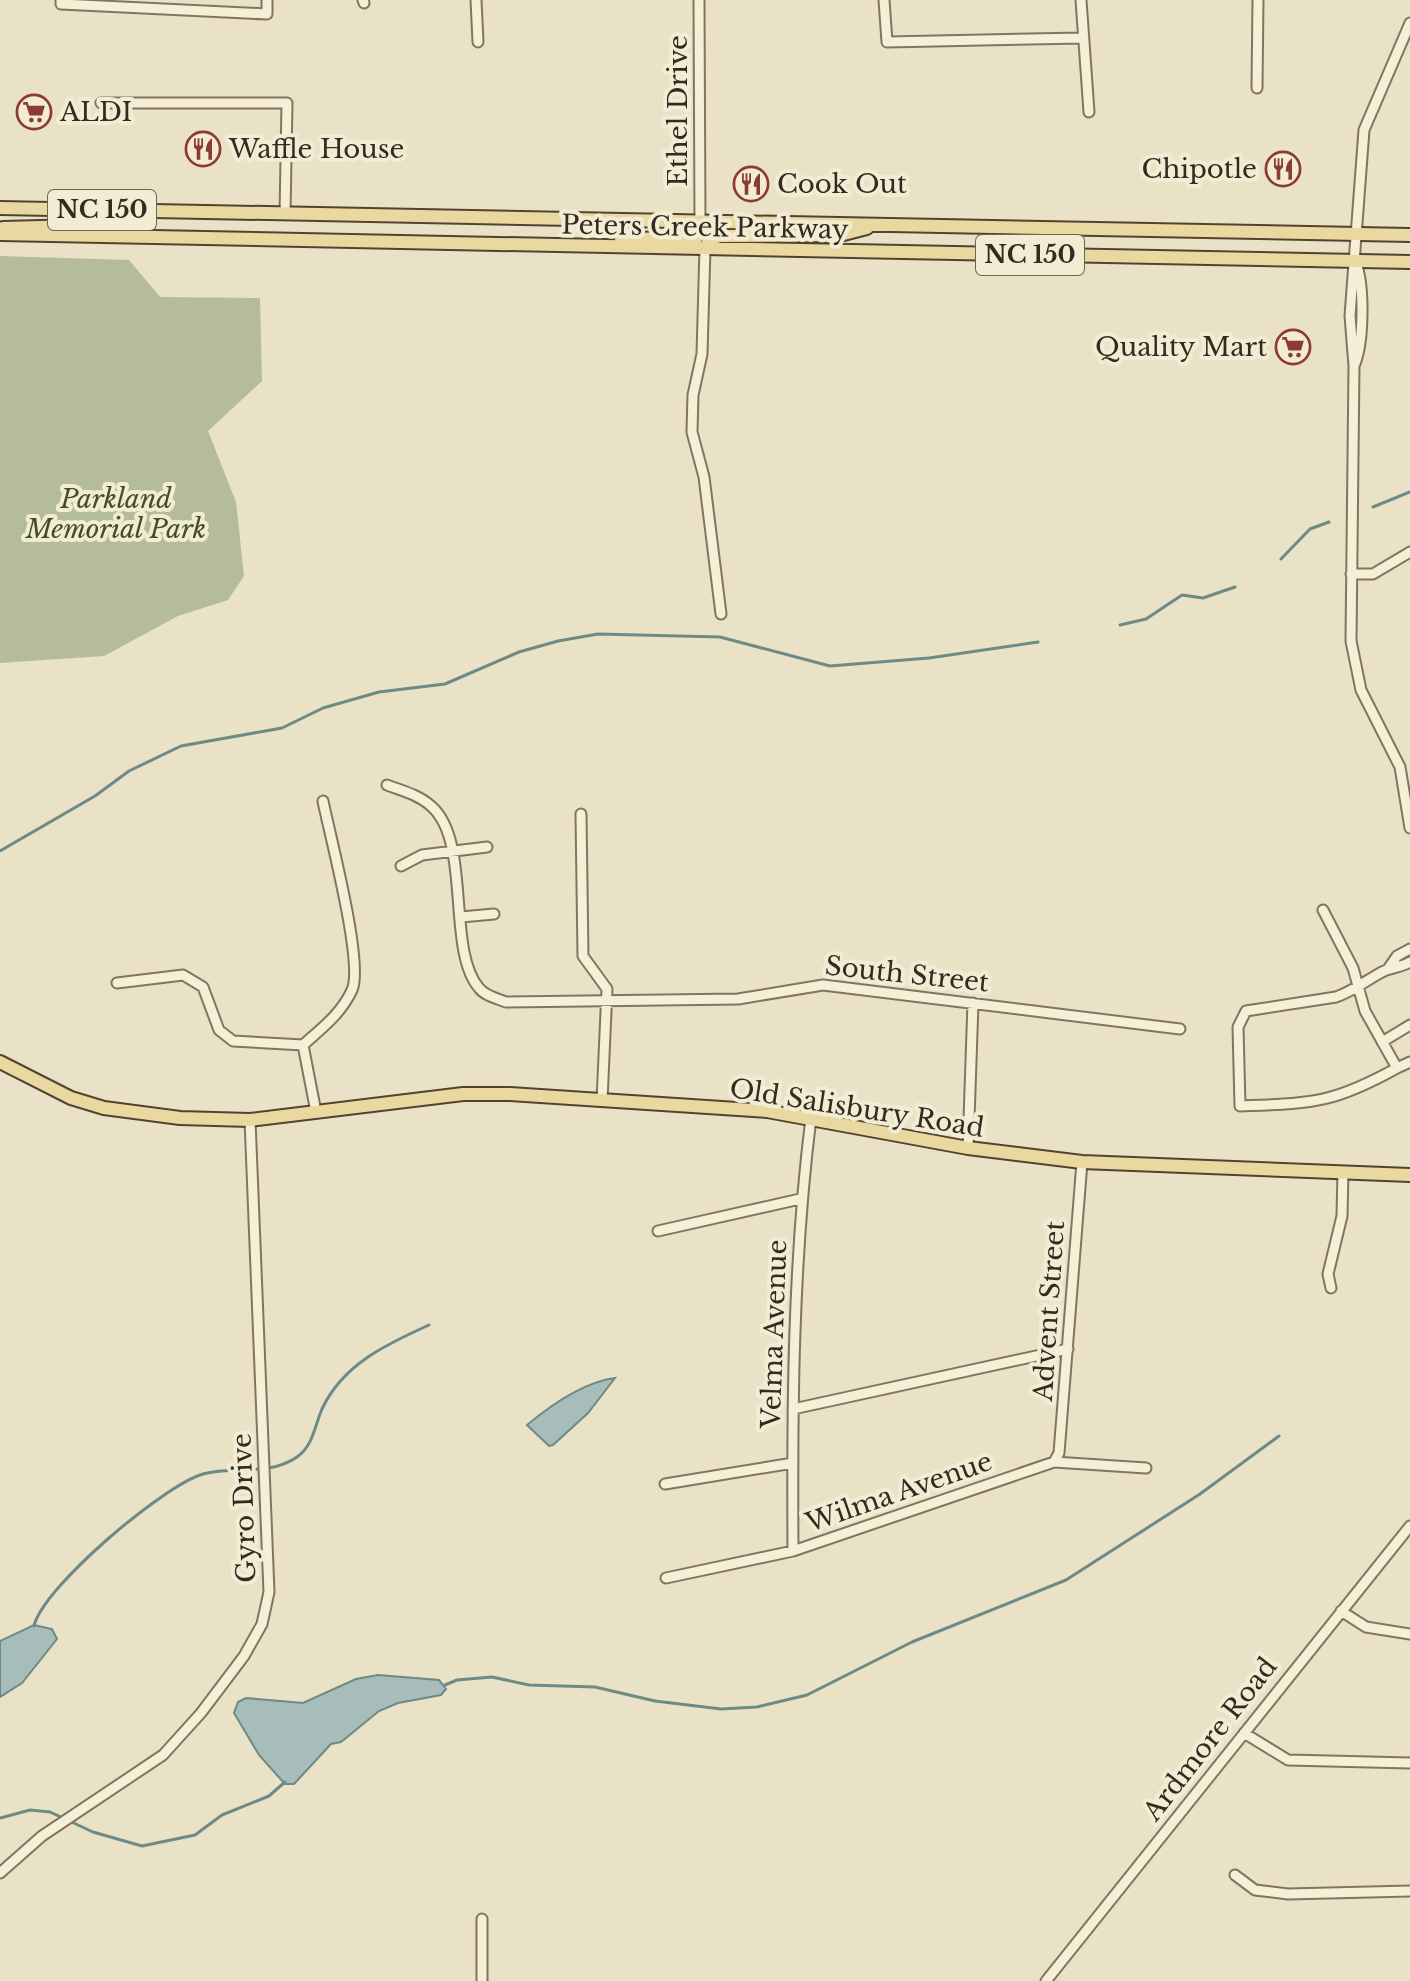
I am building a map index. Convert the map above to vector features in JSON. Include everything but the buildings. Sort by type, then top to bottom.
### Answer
[{"type":"main road","name":"Peters Creek Parkway","points":[[0,208],[1410,235]]},
{"type":"main road","points":[[0,228],[79,226],[82,209]]},
{"type":"main road","points":[[574,247],[586,240],[696,238],[700,233],[700,222]]},
{"type":"main road","points":[[705,248],[710,239],[720,236],[840,235],[859,232],[873,225]]},
{"type":"main road","name":"Peters Creek Parkway","points":[[0,234],[1410,262]]},
{"type":"main road","name":"Old Salisbury Road","points":[[0,1062],[37,1083],[104,1108],[180,1118],[250,1120],[463,1094],[767,1111],[968,1148],[1082,1162],[1410,1175]]},
{"type":"street","points":[[61,0],[61,4],[267,14],[267,0]]},
{"type":"street","points":[[476,0],[478,42]]},
{"type":"street","name":"Ethel Drive","points":[[699,0],[700,222]]},
{"type":"street","points":[[884,0],[887,42],[1083,38]]},
{"type":"street","points":[[1081,0],[1089,112]]},
{"type":"street","points":[[1257,88],[1258,0]]},
{"type":"street","points":[[1410,23],[1364,130],[1355,261],[1360,271],[1361,309],[1360,354],[1354,366],[1351,574],[1351,641],[1355,673],[1397,757],[1410,828]]},
{"type":"street","points":[[101,103],[287,103],[285,214]]},
{"type":"street","points":[[705,248],[702,354],[693,395],[692,432],[704,477],[721,614]]},
{"type":"street","points":[[1351,574],[1373,574],[1410,552]]},
{"type":"street","points":[[387,785],[432,807],[446,828],[461,917],[494,914]]},
{"type":"street","points":[[117,983],[183,975],[203,987],[219,1030],[233,1041],[303,1045],[338,1015],[354,987],[351,941],[323,801]]},
{"type":"street","points":[[581,814],[583,956],[603,981],[608,1001],[602,1101]]},
{"type":"street","points":[[401,866],[422,855],[487,847]]},
{"type":"street","points":[[1323,910],[1360,985],[1365,1011],[1397,1068]]},
{"type":"street","name":"South Street","points":[[461,917],[468,967],[477,986],[486,995],[506,1002],[738,999],[823,985],[1180,1029]]},
{"type":"street","points":[[1388,969],[1397,956],[1410,949]]},
{"type":"street","points":[[1410,962],[1388,969],[1324,1000],[1259,1007],[1244,1013],[1238,1027],[1240,1106],[1326,1101],[1410,1062]]},
{"type":"street","points":[[968,1148],[973,1003]]},
{"type":"street","points":[[1382,1042],[1410,1025]]},
{"type":"street","points":[[303,1045],[316,1112]]},
{"type":"street","name":"Velma Avenue","points":[[793,1551],[793,1409],[800,1199],[811,1118]]},
{"type":"street","name":"Gyro Drive","points":[[0,1873],[42,1836],[163,1755],[215,1696],[262,1624],[269,1592],[250,1120]]},
{"type":"street","name":"Advent Street","points":[[1054,1462],[1059,1453],[1082,1162]]},
{"type":"street","points":[[1331,1288],[1328,1274],[1342,1216],[1343,1172]]},
{"type":"street","points":[[658,1231],[800,1199]]},
{"type":"street","points":[[793,1409],[1068,1349]]},
{"type":"street","name":"Wilma Avenue","points":[[666,1578],[793,1551],[1054,1462],[1146,1468]]},
{"type":"street","points":[[665,1484],[793,1463]]},
{"type":"street","name":"Ardmore Road","points":[[1046,1981],[1410,1526]]},
{"type":"street","points":[[1341,1611],[1366,1627],[1410,1634]]},
{"type":"street","points":[[1244,1733],[1288,1760],[1410,1763]]},
{"type":"street","points":[[1235,1875],[1255,1890],[1288,1894],[1410,1891]]},
{"type":"street","points":[[482,1919],[482,1981]]},
{"type":"green space","name":"Parkland Memorial Park","points":[[0,256],[129,260],[160,297],[260,298],[262,381],[208,431],[236,502],[244,576],[228,600],[178,616],[104,656],[0,663]]},
{"type":"water","points":[[615,1378],[588,1413],[553,1445],[549,1446],[527,1425],[569,1396],[592,1384]]},
{"type":"water","points":[[34,1625],[52,1629],[57,1639],[22,1683],[0,1697],[0,1641]]},
{"type":"water","points":[[378,1675],[439,1680],[446,1689],[441,1695],[398,1703],[379,1711],[341,1742],[331,1744],[294,1784],[285,1784],[259,1755],[234,1713],[238,1702],[246,1698],[303,1703],[356,1679]]},
{"type":"waterway","points":[[1373,507],[1410,492]]},
{"type":"waterway","points":[[1281,559],[1310,529],[1329,522]]},
{"type":"waterway","points":[[1120,625],[1146,619],[1182,595],[1203,598],[1235,587]]},
{"type":"waterway","points":[[0,851],[95,796],[129,771],[181,746],[282,728],[323,708],[379,692],[445,684],[519,652],[558,641],[598,634],[720,637],[830,666],[929,658],[1038,642]]},
{"type":"waterway","points":[[34,1626],[42,1609],[81,1564],[161,1497],[203,1474],[263,1469],[297,1457],[310,1441],[322,1409],[342,1380],[382,1348],[429,1325]]},
{"type":"waterway","points":[[445,1685],[457,1680],[492,1677],[529,1685],[595,1687],[655,1701],[721,1709],[757,1707],[807,1695],[912,1642],[1066,1580],[1200,1494],[1279,1436]]},
{"type":"waterway","points":[[0,1818],[30,1810],[50,1812],[93,1832],[142,1846],[195,1835],[222,1815],[269,1796],[285,1782]]},
{"type":"place","name":"ALDI","points":[[34,112]]},
{"type":"place","name":"Waffle House","points":[[203,149]]},
{"type":"place","name":"Chipotle","points":[[1283,169]]},
{"type":"place","name":"Cook Out","points":[[751,184]]},
{"type":"place","name":"Quality Mart","points":[[1293,347]]}]
